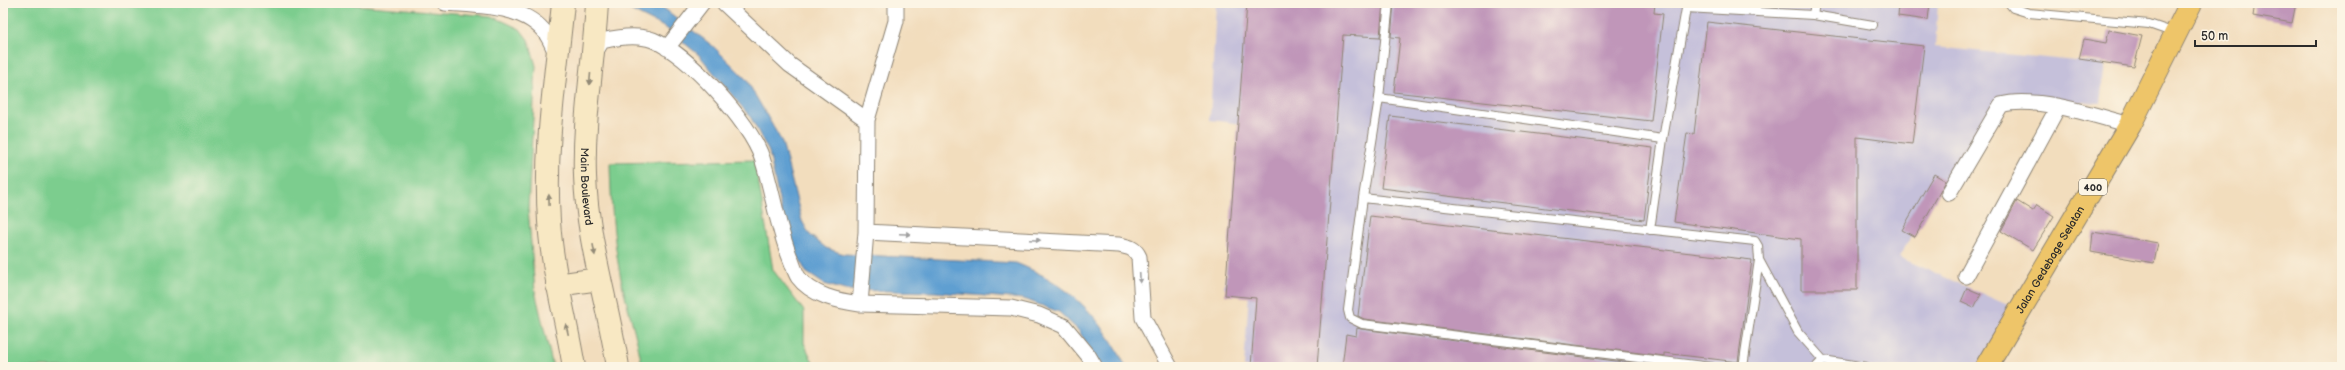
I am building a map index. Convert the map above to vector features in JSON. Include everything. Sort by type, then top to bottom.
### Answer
[{"type":"main road","name":"Main Boulevard","points":[[597,3],[586,132],[585,176],[589,217],[599,279],[618,367]]},
{"type":"main road","name":"Jalan Gedebage Selatan","points":[[1986,367],[2130,125],[2191,3]]},
{"type":"main road","points":[[562,13],[548,138],[549,221],[557,285],[574,367]]},
{"type":"main road","points":[[557,285],[599,279]]},
{"type":"street","points":[[445,3],[503,9],[528,17],[547,35],[557,56]]},
{"type":"street","points":[[724,3],[790,65],[865,117]]},
{"type":"street","points":[[861,299],[866,232],[865,117],[896,21],[896,3]]},
{"type":"street","points":[[671,43],[700,5]]},
{"type":"street","points":[[592,57],[602,41],[620,36],[651,39],[671,43],[728,104],[748,130],[762,157],[782,240],[798,277],[817,293],[841,301],[861,299],[1011,308],[1039,315],[1064,326],[1088,355],[1095,367]]},
{"type":"street","points":[[1949,193],[2001,105],[2011,102],[2058,107],[2130,125]]},
{"type":"street","points":[[1966,276],[2058,107]]},
{"type":"street","points":[[866,232],[1120,245],[1131,248],[1137,251],[1139,257],[1144,318],[1170,367]]},
{"type":"lane","points":[[1389,3],[1379,98],[1363,198],[1348,310],[1350,318],[1362,324],[1711,367]]},
{"type":"lane","points":[[1813,16],[1815,3]]},
{"type":"lane","points":[[2009,3],[2013,8],[2029,13],[2149,24],[2175,33]]},
{"type":"lane","points":[[1650,230],[1663,139],[1686,6],[1813,16],[1873,25]]},
{"type":"lane","points":[[1379,98],[1663,139]]},
{"type":"lane","points":[[1363,198],[1755,241],[1759,260],[1798,332],[1823,360],[1866,367]]},
{"type":"lane","points":[[1743,367],[1759,260]]},
{"type":"lane","points":[[1816,367],[1823,360]]},
{"type":"shaded area","points":[[1216,3],[1938,3],[1935,47],[2105,64],[2100,103],[1997,98],[1899,257],[2010,306],[1983,367],[1244,367],[1249,293],[1224,288],[1242,124],[1210,120]]},
{"type":"green space","points":[[3,3],[331,3],[492,16],[520,29],[529,41],[536,66],[528,208],[535,291],[553,367],[3,367]]},
{"type":"green space","points":[[755,160],[773,270],[804,311],[804,343],[815,367],[642,367],[622,286],[613,219],[610,163]]},
{"type":"water","points":[[589,3],[657,3],[714,47],[746,79],[782,142],[802,221],[810,235],[826,248],[844,254],[1016,263],[1035,271],[1052,281],[1082,304],[1106,332],[1126,367],[1100,367],[1079,331],[1059,312],[1024,299],[935,292],[845,290],[824,284],[806,272],[791,243],[782,215],[769,152],[751,118],[699,55],[666,28],[622,6]]},
{"type":"building","points":[[1247,3],[1383,3],[1380,37],[1343,35],[1317,367],[1251,367],[1256,298],[1225,295]]},
{"type":"building","points":[[1394,3],[1565,3],[1591,6],[1591,3],[1655,3],[1654,13],[1663,14],[1651,121],[1394,92],[1400,38],[1391,37]]},
{"type":"building","points":[[1899,3],[1930,3],[1928,20],[1898,16]]},
{"type":"building","points":[[2255,3],[2296,3],[2292,23],[2253,16]]},
{"type":"building","points":[[1707,22],[1924,46],[1912,144],[1857,137],[1857,290],[1801,290],[1801,239],[1674,222],[1687,133],[1694,134]]},
{"type":"building","points":[[2109,30],[2142,36],[2134,67],[2079,59],[2084,39],[2106,43]]},
{"type":"building","points":[[1390,116],[1653,148],[1644,220],[1381,188]]},
{"type":"building","points":[[1934,174],[1946,181],[1915,237],[1902,230]]},
{"type":"building","points":[[2017,201],[2033,211],[2037,205],[2054,216],[2033,250],[2001,231]]},
{"type":"building","points":[[1370,216],[1752,260],[1738,362],[1664,353],[1664,356],[1364,319],[1358,316]]},
{"type":"building","points":[[2093,232],[2158,243],[2154,263],[2091,252]]},
{"type":"building","points":[[1967,288],[1981,294],[1974,308],[1961,302]]},
{"type":"building","points":[[1357,328],[1663,367],[1342,367],[1346,334],[1356,336]]}]
